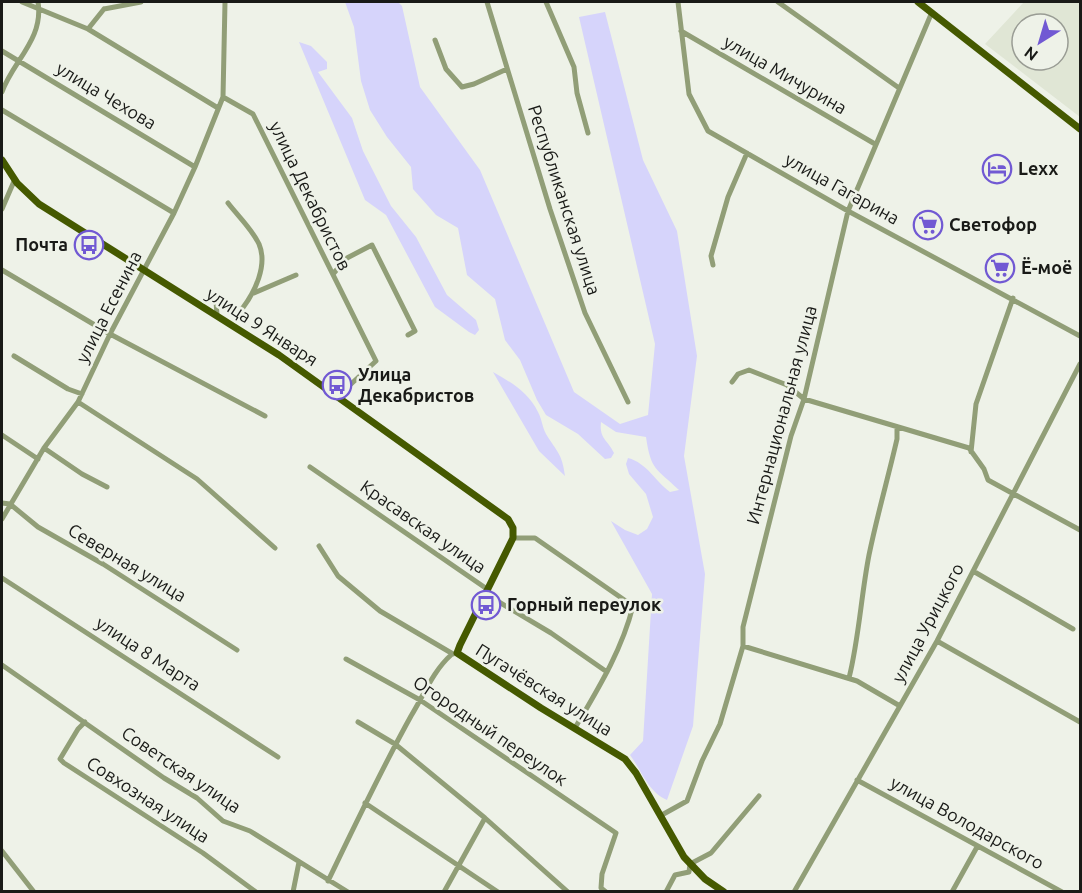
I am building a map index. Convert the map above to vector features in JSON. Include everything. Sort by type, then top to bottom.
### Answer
[{"type":"main road","points":[[918,2],[1080,129]]},
{"type":"main road","name":"улица 9 Января","points":[[2,160],[15,179],[39,204],[279,355],[338,396],[508,519],[513,528],[513,538]]},
{"type":"main road","points":[[454,654],[513,538]]},
{"type":"main road","name":"Пугачёвская улица","points":[[454,654],[625,759],[690,864],[705,879],[724,891]]},
{"type":"street","points":[[22,2],[88,29],[218,108]]},
{"type":"street","points":[[2,92],[39,23],[38,2]]},
{"type":"street","points":[[88,29],[104,9],[104,2]]},
{"type":"street","points":[[104,9],[141,2]]},
{"type":"street","points":[[223,96],[225,2]]},
{"type":"street","name":"Республиканская улица","points":[[487,2],[585,313],[628,402]]},
{"type":"street","points":[[546,2],[574,66],[577,93],[588,133]]},
{"type":"street","name":"улица Гагарина","points":[[678,2],[688,94],[708,131],[848,211],[1080,336]]},
{"type":"street","points":[[778,2],[899,88]]},
{"type":"street","name":"Интернациональная улица","points":[[660,816],[687,801],[702,761],[720,724],[743,646],[742,627],[791,436],[804,399],[848,211],[932,12]]},
{"type":"street","name":"улица Мичурина","points":[[681,31],[875,144]]},
{"type":"street","points":[[435,40],[446,69],[462,87],[507,69]]},
{"type":"street","name":"улица Чехова","points":[[2,51],[195,166]]},
{"type":"street","name":"улица Есенина","points":[[2,519],[44,448],[78,402],[110,333],[174,213],[223,96]]},
{"type":"street","name":"улица Декабристов","points":[[223,96],[253,114],[376,361],[338,396]]},
{"type":"street","points":[[2,110],[174,213]]},
{"type":"street","points":[[713,265],[711,256],[729,197],[747,153]]},
{"type":"street","points":[[2,209],[15,179]]},
{"type":"street","points":[[217,316],[216,302],[221,298],[236,309],[242,309],[254,293],[262,254],[258,242],[228,203]]},
{"type":"street","points":[[333,274],[347,258],[372,245],[415,331],[408,335]]},
{"type":"street","points":[[2,270],[110,333],[265,416]]},
{"type":"street","points":[[254,293],[296,275]]},
{"type":"street","points":[[971,452],[976,404],[1013,298]]},
{"type":"street","points":[[14,356],[68,389],[82,394]]},
{"type":"street","name":"улица Урицкого","points":[[794,891],[937,641],[1080,364]]},
{"type":"street","points":[[732,382],[738,374],[749,370],[787,385],[804,399],[969,448],[984,469],[988,480],[1080,530]]},
{"type":"street","points":[[78,402],[197,479],[275,548]]},
{"type":"street","points":[[849,678],[857,647],[859,614],[869,554],[897,439],[897,427]]},
{"type":"street","points":[[2,435],[38,459]]},
{"type":"street","points":[[44,448],[82,474],[107,487]]},
{"type":"street","name":"Красавская улица","points":[[310,467],[487,589],[494,598],[551,633],[607,672]]},
{"type":"street","points":[[2,503],[10,504]]},
{"type":"street","name":"Северная улица","points":[[10,504],[38,527],[103,564],[237,650]]},
{"type":"street","points":[[513,538],[535,538],[633,606],[607,672],[575,728]]},
{"type":"street","name":"Пугачёвская улица","points":[[319,546],[338,576],[380,611],[454,654]]},
{"type":"street","points":[[973,571],[1073,629]]},
{"type":"street","name":"улица 8 Марта","points":[[2,578],[278,757]]},
{"type":"street","points":[[937,641],[1080,722]]},
{"type":"street","points":[[743,646],[857,681],[900,706]]},
{"type":"street","points":[[328,881],[395,744],[440,666],[454,654]]},
{"type":"street","name":"Огородный переулок","points":[[346,659],[420,700],[616,833],[602,874],[601,888],[606,891]]},
{"type":"street","name":"Советская улица","points":[[2,665],[164,778],[197,798],[224,820],[250,831],[328,881],[348,891]]},
{"type":"street","name":"Совхозная улица","points":[[85,722],[78,729],[60,759],[64,763],[203,853],[256,891]]},
{"type":"street","points":[[358,722],[395,744],[485,818],[568,891]]},
{"type":"street","name":"улица Володарского","points":[[857,780],[1062,891]]},
{"type":"street","points":[[666,891],[675,875],[689,872],[690,864],[711,853],[759,796]]},
{"type":"street","points":[[365,803],[498,891]]},
{"type":"street","points":[[444,891],[485,818]]},
{"type":"street","points":[[952,891],[977,847]]},
{"type":"street","points":[[2,851],[34,891]]},
{"type":"street","points":[[293,891],[299,862]]},
{"type":"shaded area","points":[[345,2],[398,2],[402,6],[420,87],[480,170],[574,392],[620,424],[648,415],[655,344],[579,17],[605,12],[643,160],[677,231],[697,356],[684,456],[705,574],[693,726],[667,800],[650,786],[630,755],[643,741],[652,594],[611,521],[638,535],[647,529],[653,517],[646,494],[629,474],[626,464],[628,458],[646,468],[670,492],[679,490],[656,468],[650,457],[646,437],[616,432],[601,422],[603,436],[614,453],[611,458],[605,459],[578,434],[546,415],[520,360],[505,340],[495,299],[467,275],[458,228],[436,215],[413,189],[411,167],[387,137],[370,110],[361,81],[354,27]]},
{"type":"shaded area","points":[[1024,2],[1080,2],[1080,117],[1021,72],[1070,72],[1070,12],[1015,12]]},
{"type":"shaded area","points":[[1010,17],[1010,63],[985,44]]},
{"type":"shaded area","points":[[299,42],[311,46],[327,62],[327,69],[318,72],[352,118],[363,151],[391,206],[416,237],[447,295],[476,320],[479,330],[475,335],[435,307],[386,215],[365,200]]},
{"type":"shaded area","points":[[493,372],[530,399],[546,434],[561,457],[565,476],[539,451]]},
{"type":"place","name":"Lexx","points":[[997,169]]},
{"type":"place","name":"Светофор","points":[[928,225]]},
{"type":"place","name":"Почта","points":[[89,245]]},
{"type":"place","name":"Ё-моё","points":[[1000,268]]},
{"type":"place","name":"Улица Декабристов","points":[[337,385]]},
{"type":"place","name":"Горный переулок","points":[[486,605]]}]
